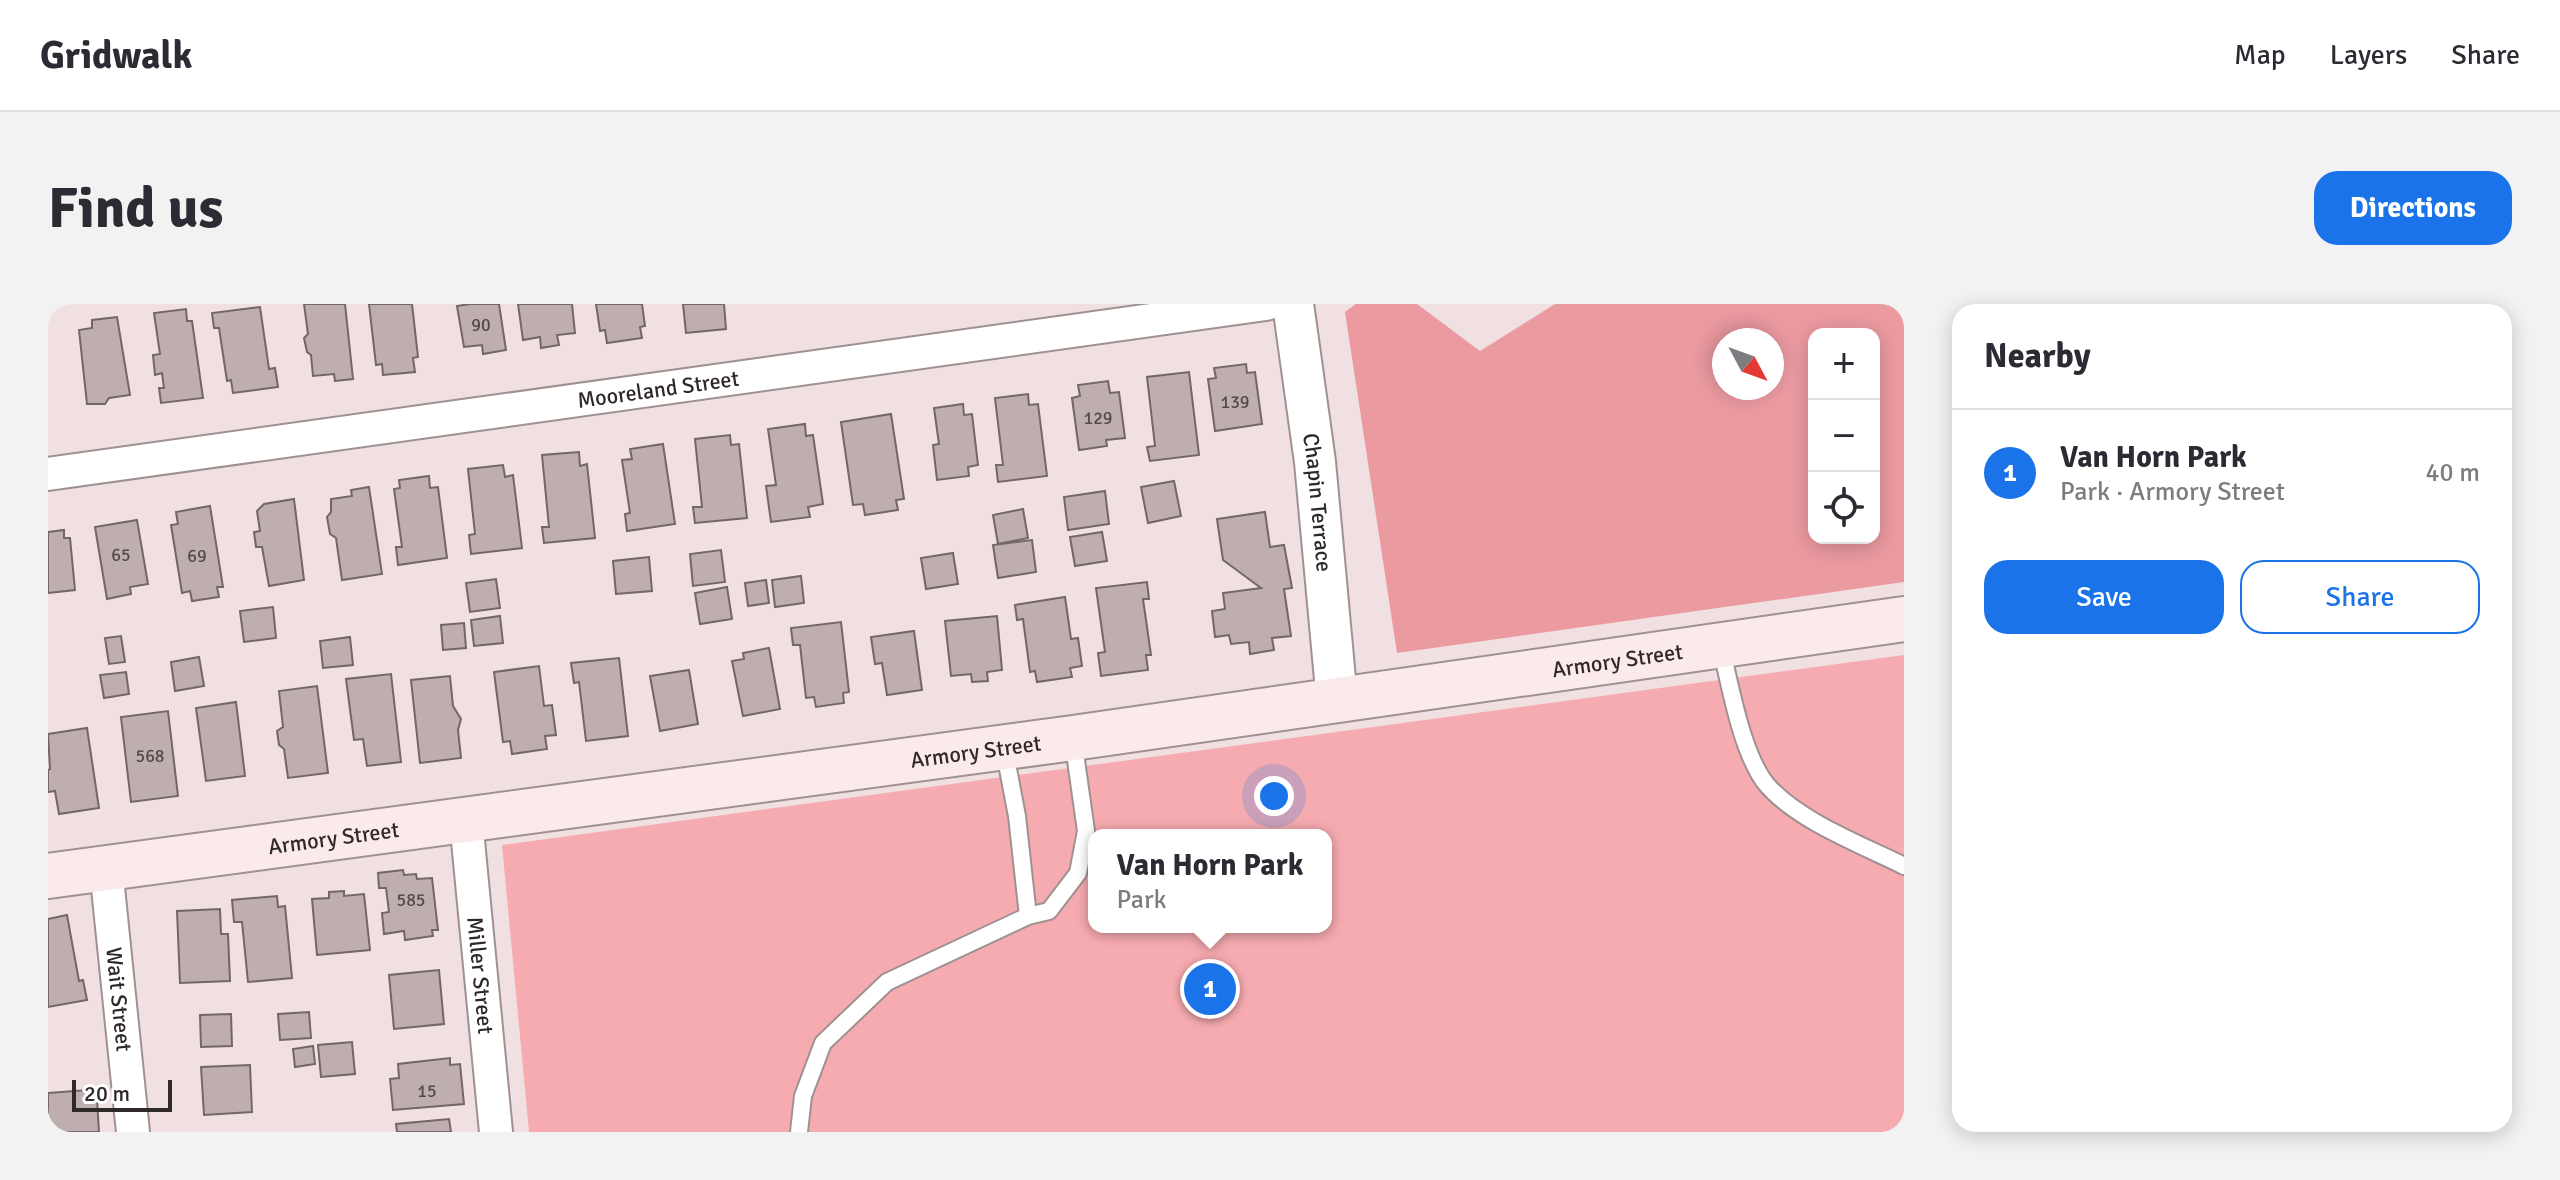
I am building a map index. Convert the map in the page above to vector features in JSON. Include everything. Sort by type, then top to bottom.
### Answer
[{"type":"main road","name":"Armory Street","points":[[48,876],[1073,738],[1904,619]]},
{"type":"street","name":"Mooreland Street","points":[[48,474],[1266,304]]},
{"type":"street","name":"Chapin Terrace","points":[[1293,304],[1315,462],[1337,701]]},
{"type":"street","name":"Miller Street","points":[[466,820],[496,1132]]},
{"type":"street","name":"Wait Street","points":[[106,868],[133,1132]]},
{"type":"lane","points":[[1720,645],[1749,751],[1767,785],[1799,811],[1904,866]]},
{"type":"lane","points":[[799,1132],[803,1096],[823,1043],[887,982],[1028,916],[1049,911],[1078,873],[1086,831],[1073,738]]},
{"type":"lane","points":[[1004,746],[1017,816],[1028,916]]},
{"type":"shaded area","points":[[1356,304],[1417,304],[1480,351],[1555,304],[1904,304],[1904,582],[1397,653],[1345,312]]},
{"type":"shaded area","points":[[1904,655],[1904,1132],[529,1132],[502,845]]},
{"type":"building","points":[[304,304],[345,304],[353,379],[335,381],[334,374],[313,376],[311,355],[307,352],[304,338],[308,334]]},
{"type":"building","points":[[369,304],[412,304],[418,357],[413,358],[415,372],[383,375],[382,364],[376,365]]},
{"type":"building","points":[[499,304],[506,350],[483,354],[482,345],[464,347],[457,306]]},
{"type":"building","points":[[518,304],[572,304],[575,333],[557,335],[559,345],[541,348],[540,337],[523,340]]},
{"type":"building","points":[[596,304],[642,304],[645,326],[640,327],[642,338],[607,343],[605,330],[600,331]]},
{"type":"building","points":[[683,304],[724,304],[726,329],[686,333]]},
{"type":"building","points":[[260,307],[269,369],[275,368],[278,387],[233,393],[231,380],[227,381],[219,328],[214,328],[212,313]]},
{"type":"building","points":[[186,309],[187,321],[192,321],[203,398],[161,403],[159,388],[164,388],[162,373],[155,375],[153,355],[160,354],[154,313]]},
{"type":"building","points":[[117,317],[130,395],[109,398],[105,404],[87,404],[79,330],[92,328],[92,320]]},
{"type":"building","points":[[1246,364],[1247,373],[1255,372],[1262,424],[1215,431],[1208,379],[1216,378],[1214,368]]},
{"type":"building","points":[[1189,372],[1199,455],[1150,461],[1147,447],[1155,446],[1147,377]]},
{"type":"building","points":[[1108,381],[1110,393],[1119,392],[1125,438],[1106,440],[1107,446],[1079,450],[1072,398],[1080,396],[1078,385]]},
{"type":"building","points":[[1028,394],[1029,405],[1038,404],[1047,476],[998,482],[996,465],[1003,465],[995,398]]},
{"type":"building","points":[[963,404],[964,415],[972,414],[978,465],[968,467],[969,476],[937,480],[933,445],[939,444],[934,408]]},
{"type":"building","points":[[891,414],[904,499],[896,500],[898,510],[865,515],[863,504],[853,505],[841,422]]},
{"type":"building","points":[[805,424],[806,436],[813,435],[823,504],[808,507],[810,517],[771,522],[766,486],[776,485],[768,429]]},
{"type":"building","points":[[730,435],[731,445],[739,444],[747,518],[695,523],[693,507],[702,507],[695,439]]},
{"type":"building","points":[[663,444],[675,524],[627,531],[625,514],[630,513],[622,460],[632,459],[630,449]]},
{"type":"building","points":[[579,452],[580,466],[587,464],[595,538],[544,543],[542,527],[549,527],[542,455]]},
{"type":"building","points":[[503,465],[505,477],[513,475],[522,548],[471,554],[469,535],[475,534],[468,469]]},
{"type":"building","points":[[429,476],[430,488],[438,487],[447,558],[398,565],[396,547],[402,547],[394,489],[400,488],[399,480]]},
{"type":"building","points":[[1174,481],[1181,516],[1148,523],[1141,487]]},
{"type":"building","points":[[369,487],[382,574],[342,580],[336,538],[330,534],[327,517],[331,512],[331,499],[352,496],[351,490]]},
{"type":"building","points":[[1105,491],[1109,524],[1068,530],[1064,497]]},
{"type":"building","points":[[294,499],[304,580],[269,586],[262,547],[256,547],[254,532],[260,531],[257,511],[264,504]]},
{"type":"building","points":[[210,506],[223,587],[217,587],[219,597],[192,601],[190,591],[182,593],[171,525],[178,524],[176,512]]},
{"type":"building","points":[[1023,509],[1028,538],[998,544],[993,515]]},
{"type":"building","points":[[1265,512],[1270,547],[1284,545],[1292,588],[1284,589],[1291,636],[1272,638],[1274,650],[1250,654],[1249,642],[1231,644],[1229,635],[1215,637],[1212,611],[1225,609],[1223,593],[1261,588],[1223,560],[1217,519]]},
{"type":"building","points":[[137,520],[148,584],[130,587],[131,594],[107,599],[95,527]]},
{"type":"building","points":[[64,530],[64,538],[70,538],[75,590],[48,593],[48,532]]},
{"type":"building","points":[[1102,532],[1107,561],[1075,566],[1070,537]]},
{"type":"building","points":[[1032,540],[1036,572],[998,578],[993,545]]},
{"type":"building","points":[[721,550],[725,582],[693,586],[690,554]]},
{"type":"building","points":[[953,553],[958,584],[926,589],[921,558]]},
{"type":"building","points":[[649,557],[652,591],[616,594],[613,561]]},
{"type":"building","points":[[801,576],[804,603],[775,607],[772,580]]},
{"type":"building","points":[[496,579],[500,608],[470,612],[466,583]]},
{"type":"building","points":[[766,580],[769,603],[748,606],[745,583]]},
{"type":"building","points":[[1147,582],[1149,599],[1143,599],[1151,655],[1146,655],[1148,670],[1101,676],[1098,653],[1105,652],[1096,588]]},
{"type":"building","points":[[727,587],[732,619],[700,624],[695,593]]},
{"type":"building","points":[[1065,597],[1071,639],[1078,638],[1082,666],[1070,668],[1072,677],[1037,682],[1035,671],[1030,672],[1023,619],[1017,620],[1015,605]]},
{"type":"building","points":[[273,607],[276,638],[244,642],[240,611]]},
{"type":"building","points":[[500,616],[503,643],[474,646],[471,620]]},
{"type":"building","points":[[997,616],[1002,670],[987,672],[988,681],[972,682],[971,674],[951,676],[945,621]]},
{"type":"building","points":[[841,622],[849,692],[843,693],[844,703],[816,707],[814,697],[806,698],[800,645],[793,645],[791,628]]},
{"type":"building","points":[[464,623],[466,648],[443,650],[441,625]]},
{"type":"building","points":[[914,631],[922,690],[887,695],[882,663],[875,664],[871,637]]},
{"type":"building","points":[[121,636],[125,662],[109,664],[105,638]]},
{"type":"building","points":[[350,637],[353,665],[323,668],[320,641]]},
{"type":"building","points":[[769,648],[780,709],[743,716],[732,661],[744,659],[743,653]]},
{"type":"building","points":[[199,657],[204,686],[175,691],[171,662]]},
{"type":"building","points":[[619,658],[628,736],[586,741],[579,682],[574,683],[571,663]]},
{"type":"building","points":[[539,666],[544,706],[552,705],[556,735],[545,736],[547,749],[512,754],[510,741],[503,742],[494,672]]},
{"type":"building","points":[[689,670],[698,724],[660,731],[650,676]]},
{"type":"building","points":[[126,672],[129,694],[104,698],[100,675]]},
{"type":"building","points":[[391,674],[401,762],[367,766],[363,739],[354,740],[346,679]]},
{"type":"building","points":[[450,676],[453,706],[461,719],[458,730],[461,758],[420,763],[411,680]]},
{"type":"building","points":[[317,686],[328,773],[288,778],[284,749],[279,745],[277,731],[283,727],[279,691]]},
{"type":"building","points":[[236,702],[245,776],[206,781],[196,708]]},
{"type":"building","points":[[168,711],[178,796],[131,802],[121,717]]},
{"type":"building","points":[[87,728],[99,808],[59,814],[55,791],[48,792],[48,734]]},
{"type":"building","points":[[403,870],[404,875],[416,874],[417,879],[432,878],[438,930],[432,930],[433,936],[405,940],[404,931],[384,934],[382,913],[389,912],[386,888],[379,888],[378,873]]},
{"type":"building","points":[[344,891],[344,896],[364,894],[370,950],[317,955],[312,899],[329,898],[329,892]]},
{"type":"building","points":[[277,896],[278,907],[285,906],[292,978],[248,982],[242,922],[234,922],[232,900]]},
{"type":"building","points":[[220,909],[221,934],[228,934],[230,981],[180,983],[177,911]]},
{"type":"building","points":[[67,915],[79,981],[83,980],[87,1000],[48,1007],[48,919]]},
{"type":"building","points":[[439,970],[444,1024],[394,1029],[389,975]]},
{"type":"building","points":[[309,1012],[311,1038],[280,1040],[278,1014]]},
{"type":"building","points":[[231,1014],[232,1046],[201,1047],[200,1015]]},
{"type":"building","points":[[352,1042],[355,1074],[321,1077],[318,1045]]},
{"type":"building","points":[[313,1046],[315,1064],[295,1067],[293,1049]]},
{"type":"building","points":[[450,1058],[450,1065],[460,1064],[464,1104],[393,1110],[390,1079],[399,1078],[398,1064]]},
{"type":"building","points":[[250,1065],[252,1112],[204,1115],[201,1067]]},
{"type":"building","points":[[87,1090],[87,1098],[97,1098],[99,1132],[48,1132],[48,1093]]},
{"type":"building","points":[[449,1119],[451,1132],[397,1132],[396,1124]]},
{"type":"place","name":"Van Horn Park","points":[[1210,989]]}]
